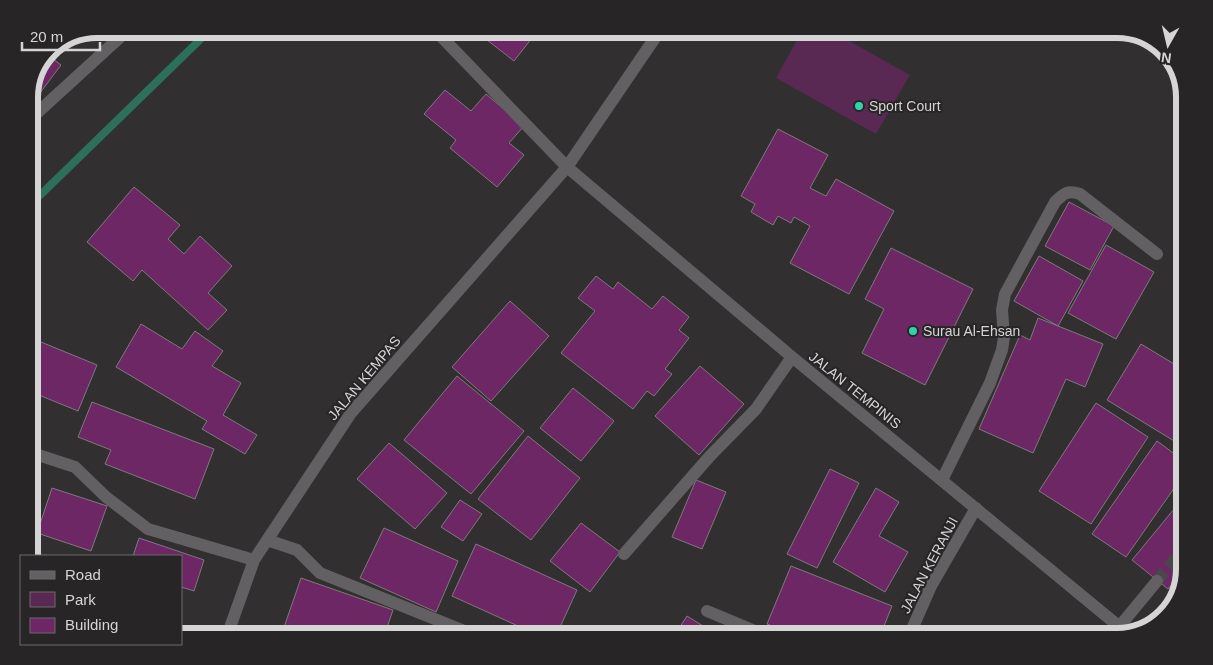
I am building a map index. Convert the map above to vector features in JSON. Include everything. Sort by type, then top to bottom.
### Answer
[{"type":"street","points":[[38,111],[119,38]]},
{"type":"street","name":"JALAN TEMPINIS","points":[[443,38],[567,167],[792,357],[1120,628]]},
{"type":"street","name":"JALAN KEMPAS","points":[[230,628],[254,560],[351,413],[567,167],[654,38]]},
{"type":"street","points":[[942,480],[990,383],[1002,350],[1004,337],[1002,310],[1005,294],[1055,202],[1063,194],[1071,191],[1080,194],[1156,254]]},
{"type":"street","points":[[624,554],[710,456],[756,409],[792,357]]},
{"type":"street","points":[[38,455],[75,468],[106,497],[148,529],[254,560]]},
{"type":"street","name":"JALAN KERANJI","points":[[913,628],[931,586],[976,508]]},
{"type":"street","points":[[267,540],[297,550],[320,573],[457,628]]},
{"type":"street","points":[[1125,627],[1158,581]]},
{"type":"street","points":[[707,611],[748,628]]},
{"type":"green space","name":"Sport Court","points":[[798,38],[844,38],[910,75],[876,134],[776,78]]},
{"type":"building","points":[[485,38],[532,38],[514,61]]},
{"type":"building","points":[[52,58],[61,65],[38,96],[42,74],[47,64]]},
{"type":"building","points":[[445,90],[471,111],[486,94],[524,126],[509,143],[524,155],[497,187],[450,148],[456,140],[424,114]]},
{"type":"building","points":[[778,129],[828,155],[810,188],[826,196],[836,179],[894,211],[849,294],[790,263],[810,226],[794,217],[791,223],[778,216],[773,225],[751,212],[755,204],[741,196]]},
{"type":"building","points":[[134,187],[180,225],[168,239],[184,254],[200,236],[232,266],[208,293],[227,310],[208,330],[142,270],[133,281],[87,242]]},
{"type":"building","points":[[1069,202],[1114,226],[1090,270],[1045,246]]},
{"type":"building","points":[[1106,245],[1154,272],[1116,339],[1068,313]]},
{"type":"building","name":"Surau Al-Ehsan","points":[[891,248],[973,289],[925,385],[862,353],[884,309],[865,299]]},
{"type":"building","points":[[1039,256],[1083,281],[1058,326],[1014,301]]},
{"type":"building","points":[[596,276],[613,289],[618,282],[652,309],[663,296],[689,317],[679,330],[689,338],[665,369],[672,374],[654,396],[647,391],[633,409],[561,353],[595,311],[578,298]]},
{"type":"building","points":[[510,301],[549,336],[491,401],[452,367]]},
{"type":"building","points":[[1038,318],[1103,344],[1085,387],[1066,379],[1033,453],[979,429],[1020,335],[1030,340]]},
{"type":"building","points":[[141,324],[182,349],[195,331],[223,351],[212,366],[241,383],[223,415],[257,435],[245,454],[202,429],[207,421],[116,367]]},
{"type":"building","points":[[41,342],[97,365],[78,411],[38,395],[38,349]]},
{"type":"building","points":[[1141,344],[1176,365],[1176,442],[1107,400]]},
{"type":"building","points":[[700,366],[744,404],[699,455],[655,416]]},
{"type":"building","points":[[457,376],[524,431],[471,494],[404,440]]},
{"type":"building","points":[[573,388],[614,421],[581,461],[540,428]]},
{"type":"building","points":[[92,402],[214,449],[195,499],[105,464],[111,450],[78,437]]},
{"type":"building","points":[[1096,403],[1148,437],[1091,524],[1039,491]]},
{"type":"building","points":[[528,436],[580,478],[531,540],[478,499]]},
{"type":"building","points":[[1157,441],[1176,455],[1176,486],[1126,557],[1092,534]]},
{"type":"building","points":[[389,443],[447,493],[415,529],[357,479]]},
{"type":"building","points":[[830,469],[859,483],[817,568],[787,554]]},
{"type":"building","points":[[696,480],[726,492],[702,549],[672,537]]},
{"type":"building","points":[[52,488],[107,506],[91,551],[38,533]]},
{"type":"building","points":[[876,488],[899,502],[879,536],[908,552],[885,592],[833,562]]},
{"type":"building","points":[[460,500],[482,514],[463,541],[441,527]]},
{"type":"building","points":[[1176,507],[1176,568],[1173,582],[1168,589],[1132,560]]},
{"type":"building","points":[[581,523],[620,552],[590,592],[550,561]]},
{"type":"building","points":[[384,528],[458,561],[436,612],[360,578]]},
{"type":"building","points":[[139,538],[204,560],[194,591],[182,587],[182,555],[133,555]]},
{"type":"building","points":[[476,544],[577,590],[560,628],[522,628],[452,596]]},
{"type":"building","points":[[791,566],[892,606],[883,628],[778,628],[767,624]]},
{"type":"building","points":[[301,578],[393,610],[387,628],[284,628]]},
{"type":"building","points":[[687,616],[706,628],[679,628]]},
{"type":"waterway","points":[[38,197],[202,38]]},
{"type":"tunnel","points":[[1157,581],[1176,558]]},
{"type":"place","name":"Sport Court","points":[[859,106]]},
{"type":"place","name":"Surau Al-Ehsan","points":[[913,331]]}]
